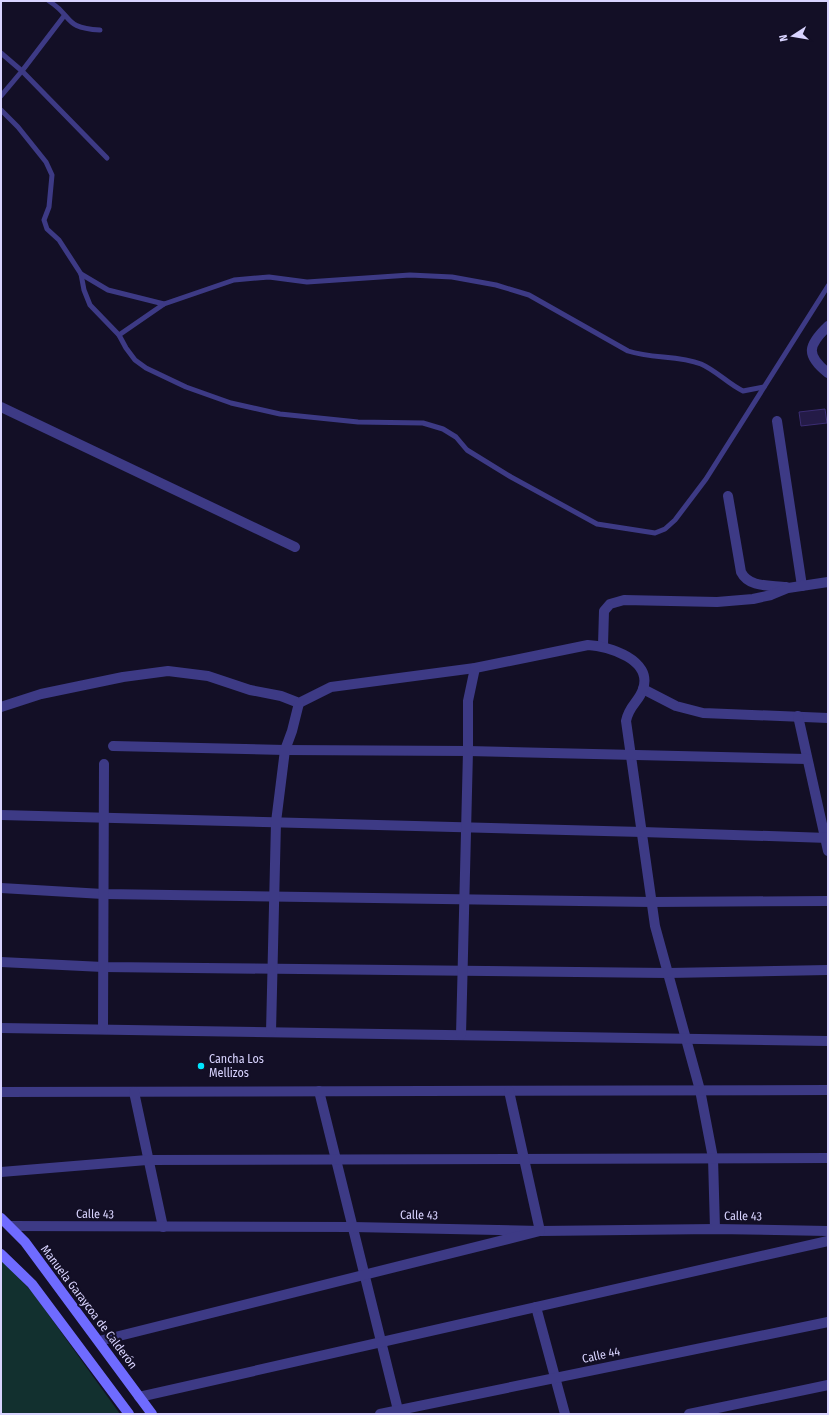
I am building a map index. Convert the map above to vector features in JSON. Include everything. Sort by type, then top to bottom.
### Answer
[{"type":"street","points":[[828,326],[812,343],[812,355],[820,367],[828,373]]},
{"type":"street","points":[[1,407],[295,547]]},
{"type":"street","points":[[777,421],[802,586]]},
{"type":"street","points":[[728,496],[740,572],[744,579],[749,583],[788,588]]},
{"type":"street","points":[[603,645],[604,611],[610,604],[624,600],[717,602],[753,599],[771,595],[788,588],[828,582]]},
{"type":"street","points":[[1,707],[63,689],[123,677],[168,671],[208,676],[250,690],[281,696],[299,703],[331,687],[476,668],[588,645],[603,645],[625,654],[639,667],[644,678],[644,689],[628,711],[626,721],[656,926],[700,1090],[713,1158],[715,1229]]},
{"type":"street","points":[[461,1035],[468,701],[476,668]]},
{"type":"street","points":[[644,689],[676,706],[702,713],[828,718]]},
{"type":"street","points":[[271,1032],[276,822],[285,750],[292,731],[299,703]]},
{"type":"street","points":[[798,716],[827,838],[828,851]]},
{"type":"street","points":[[113,746],[285,750],[468,750],[807,759]]},
{"type":"street","points":[[103,1030],[104,764]]},
{"type":"street","points":[[1,815],[827,838]]},
{"type":"street","points":[[1,888],[103,894],[652,902],[828,901]]},
{"type":"street","points":[[1,962],[103,967],[668,973],[828,970]]},
{"type":"street","points":[[1,1028],[828,1041]]},
{"type":"street","points":[[1,1092],[828,1090]]},
{"type":"street","points":[[319,1091],[399,1412]]},
{"type":"street","points":[[99,1341],[364,1273],[540,1231],[509,1091]]},
{"type":"street","points":[[134,1092],[147,1160],[163,1227]]},
{"type":"street","points":[[1,1172],[147,1160],[828,1158]]},
{"type":"street","name":"Manuela Garaycoa de Calderón","points":[[1,1218],[25,1242],[152,1414]]},
{"type":"street","name":"Calle 43","points":[[10,1226],[353,1227],[540,1231],[715,1229],[828,1231]]},
{"type":"street","points":[[139,1397],[828,1241]]},
{"type":"street","points":[[1,1254],[32,1284],[129,1414]]},
{"type":"street","points":[[536,1307],[565,1414]]},
{"type":"street","name":"Calle 44","points":[[380,1414],[399,1412],[555,1378],[828,1322]]},
{"type":"street","points":[[689,1414],[828,1385]]},
{"type":"lane","points":[[49,1],[58,7],[71,23],[82,29],[100,30]]},
{"type":"lane","points":[[1,96],[64,16]]},
{"type":"lane","points":[[1,53],[22,71],[106,158]]},
{"type":"lane","points":[[1,110],[18,127],[46,162],[52,175],[49,208],[44,220],[47,229],[59,240],[81,274],[84,290],[90,305],[119,335],[135,360],[146,368],[186,387],[231,402],[280,414],[358,422],[423,423],[442,429],[456,437],[467,450],[511,477],[542,492],[577,514],[597,524],[656,533],[665,529],[675,520],[706,479],[828,286]]},
{"type":"lane","points":[[81,274],[108,290],[164,304]]},
{"type":"lane","points":[[119,335],[164,304],[234,280],[268,277],[307,282],[410,275],[452,277],[496,285],[529,295],[628,351],[640,354],[679,358],[700,364],[716,371],[743,391],[764,387]]},
{"type":"green space","points":[[1,1259],[33,1293],[120,1414],[1,1414]]},
{"type":"building","points":[[825,409],[827,423],[801,426],[799,412]]},
{"type":"place","name":"Cancha Los Mellizos","points":[[201,1066]]}]
